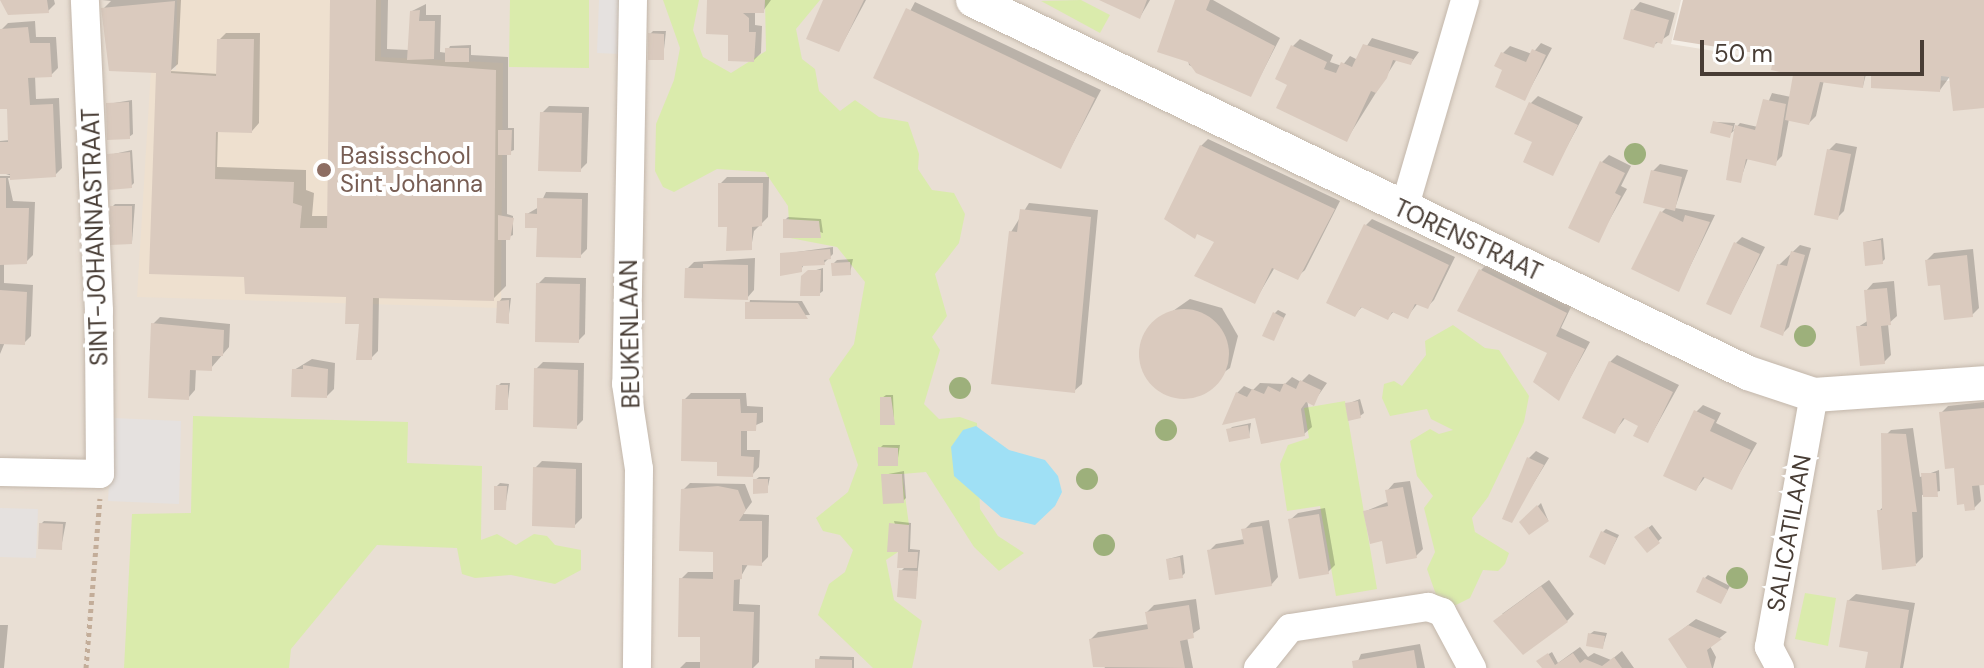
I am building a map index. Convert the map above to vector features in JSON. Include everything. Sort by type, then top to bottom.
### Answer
[{"type":"street","name":"SINT-JOHANNASTRAAT","points":[[85,0],[99,311],[100,474]]},
{"type":"street","name":"BEUKENLAAN","points":[[633,0],[626,384],[639,469],[637,668]]},
{"type":"street","name":"TORENSTRAAT","points":[[973,0],[1748,373],[1814,395],[1984,383]]},
{"type":"street","points":[[1404,209],[1465,0]]},
{"type":"street","name":"SALICATILAAN","points":[[1780,668],[1769,647],[1814,395]]},
{"type":"street","points":[[0,472],[100,474]]},
{"type":"street","points":[[1258,668],[1290,628],[1428,607],[1442,612],[1472,668]]},
{"type":"path","points":[[86,668],[100,474]]},
{"type":"shaded area","points":[[0,0],[1681,0],[1671,44],[1868,76],[1984,83],[1984,668],[0,668]]},
{"type":"shaded area","name":"Basisschool Sint Johanna","points":[[177,0],[381,0],[381,57],[503,63],[501,308],[137,297],[151,69],[176,70]]},
{"type":"shaded area","points":[[599,0],[621,0],[619,54],[597,53]]},
{"type":"shaded area","points":[[113,418],[181,421],[179,504],[108,501]]},
{"type":"shaded area","points":[[0,508],[38,509],[36,558],[0,557]]},
{"type":"green space","points":[[510,0],[589,0],[589,68],[509,67]]},
{"type":"green space","points":[[663,0],[699,0],[693,30],[703,57],[731,73],[766,51],[765,0],[820,0],[796,29],[802,59],[815,69],[819,91],[840,111],[855,100],[879,117],[908,122],[919,154],[918,169],[932,190],[954,193],[965,214],[959,243],[935,274],[947,316],[932,337],[940,350],[924,404],[939,419],[960,417],[977,423],[980,509],[998,536],[1024,553],[999,571],[974,547],[926,472],[902,474],[909,525],[898,552],[886,560],[894,600],[922,621],[912,668],[873,668],[818,615],[829,584],[845,572],[853,550],[840,535],[823,531],[816,518],[848,492],[858,465],[829,379],[854,344],[865,282],[837,247],[790,238],[788,206],[765,172],[717,169],[674,192],[663,187],[655,171],[656,124],[674,80],[680,48]]},
{"type":"green space","points":[[1081,0],[1110,15],[1100,33],[1041,1]]},
{"type":"green space","points":[[1453,325],[1485,348],[1499,350],[1529,396],[1524,422],[1488,497],[1472,518],[1475,532],[1509,553],[1505,564],[1498,571],[1483,570],[1470,598],[1442,612],[1427,569],[1435,552],[1424,508],[1433,496],[1417,476],[1410,441],[1430,429],[1439,434],[1453,430],[1431,419],[1427,409],[1390,416],[1382,398],[1384,384],[1394,381],[1402,386],[1426,355],[1425,341]]},
{"type":"green space","points":[[1345,401],[1377,589],[1336,596],[1320,506],[1287,511],[1280,464],[1288,445],[1309,438],[1304,408]]},
{"type":"green space","points":[[193,416],[408,422],[407,463],[482,466],[481,540],[497,534],[516,545],[534,534],[547,536],[555,545],[581,550],[581,570],[555,584],[511,575],[475,578],[462,574],[457,548],[377,545],[291,649],[289,668],[124,668],[132,514],[191,513]]},
{"type":"green space","points":[[1805,593],[1836,598],[1828,646],[1795,639]]},
{"type":"water","points":[[976,426],[1009,450],[1045,460],[1058,476],[1062,492],[1055,506],[1035,525],[1001,517],[954,476],[951,447],[963,430]]},
{"type":"building","points":[[0,0],[47,0],[49,13],[8,15]]},
{"type":"building","name":"Basisschool Sint Johanna","points":[[330,0],[376,0],[375,61],[496,70],[494,301],[373,298],[372,360],[356,360],[359,324],[345,324],[346,297],[245,294],[244,277],[149,274],[156,73],[109,71],[101,8],[175,1],[171,73],[216,76],[217,39],[254,39],[252,133],[216,132],[215,179],[294,182],[293,203],[302,206],[300,228],[327,228]]},
{"type":"building","points":[[707,0],[765,0],[764,13],[743,13],[749,18],[749,32],[756,32],[754,62],[728,61],[728,35],[706,34]]},
{"type":"building","points":[[823,0],[864,0],[839,52],[806,39]]},
{"type":"building","points":[[1099,0],[1147,0],[1140,19]]},
{"type":"building","points":[[1175,0],[1210,0],[1206,10],[1275,46],[1251,97],[1196,73],[1188,62],[1157,52]]},
{"type":"building","points":[[1683,0],[1984,0],[1984,108],[1953,111],[1949,77],[1941,76],[1940,92],[1871,88],[1871,72],[1865,72],[1863,88],[1820,82],[1809,125],[1785,120],[1793,75],[1771,70],[1774,56],[1673,40]]},
{"type":"building","points":[[906,8],[1095,98],[1061,169],[873,78]]},
{"type":"building","points":[[1631,9],[1669,20],[1662,44],[1656,42],[1654,48],[1623,39]]},
{"type":"building","points":[[420,10],[419,21],[435,21],[434,59],[407,60],[410,11]]},
{"type":"building","points":[[28,27],[30,43],[50,43],[52,77],[28,78],[30,105],[53,104],[56,177],[10,180],[10,174],[0,174],[0,142],[8,142],[7,109],[0,109],[0,29]]},
{"type":"building","points":[[648,33],[664,34],[664,60],[648,60]]},
{"type":"building","points":[[1363,44],[1413,59],[1411,65],[1393,60],[1387,78],[1376,93],[1371,91],[1347,142],[1276,108],[1287,85],[1275,79],[1291,45],[1327,62],[1324,69],[1336,73],[1341,62],[1352,67]]},
{"type":"building","points":[[445,48],[469,48],[469,62],[445,62]]},
{"type":"building","points":[[1532,49],[1546,55],[1525,101],[1495,87],[1502,70],[1494,66],[1501,52],[1526,62]]},
{"type":"building","points":[[1763,99],[1786,104],[1776,166],[1746,159],[1741,183],[1726,180],[1735,125],[1755,130]]},
{"type":"building","points":[[129,102],[130,139],[107,140],[106,103]]},
{"type":"building","points":[[1529,102],[1578,125],[1553,176],[1523,162],[1532,142],[1514,134]]},
{"type":"building","points":[[540,112],[582,113],[581,172],[538,171]]},
{"type":"building","points":[[1713,121],[1733,126],[1730,138],[1710,133]]},
{"type":"building","points":[[498,130],[512,130],[511,155],[498,155]]},
{"type":"building","points":[[1200,145],[1335,209],[1298,280],[1272,268],[1255,304],[1194,276],[1214,242],[1197,234],[1195,239],[1164,219]]},
{"type":"building","points":[[1827,149],[1851,154],[1838,220],[1814,215]]},
{"type":"building","points":[[130,152],[132,188],[109,190],[107,154]]},
{"type":"building","points":[[1600,161],[1625,173],[1615,193],[1621,196],[1599,243],[1568,228]]},
{"type":"building","points":[[1651,170],[1682,177],[1675,211],[1643,203]]},
{"type":"building","points":[[0,178],[6,178],[6,208],[29,208],[27,264],[0,265]]},
{"type":"building","points":[[718,183],[763,183],[762,226],[752,227],[752,250],[726,251],[727,227],[718,227]]},
{"type":"building","points":[[537,198],[582,199],[581,258],[536,257],[537,228],[525,228],[525,213],[537,214]]},
{"type":"building","points":[[110,206],[132,206],[132,244],[110,245]]},
{"type":"building","points":[[1020,209],[1091,217],[1075,393],[991,384],[1009,231],[1017,232]]},
{"type":"building","points":[[1660,211],[1683,222],[1685,215],[1710,222],[1679,292],[1631,269]]},
{"type":"building","points":[[498,215],[514,218],[510,240],[498,240]]},
{"type":"building","points":[[783,219],[819,221],[821,238],[783,238]]},
{"type":"building","points":[[1364,224],[1449,265],[1428,309],[1415,304],[1408,319],[1392,312],[1388,320],[1361,307],[1355,317],[1326,303]]},
{"type":"building","points":[[1881,240],[1883,264],[1865,266],[1863,242]]},
{"type":"building","points":[[1734,242],[1760,254],[1731,315],[1706,304]]},
{"type":"building","points":[[830,249],[831,259],[824,260],[825,265],[802,266],[802,272],[780,276],[780,253]]},
{"type":"building","points":[[1791,251],[1805,255],[1783,336],[1760,327],[1777,264],[1787,266]]},
{"type":"building","points":[[1967,255],[1973,317],[1944,320],[1940,285],[1928,286],[1925,260]]},
{"type":"building","points":[[850,262],[851,275],[832,276],[831,263]]},
{"type":"building","points":[[703,264],[748,265],[748,300],[684,298],[685,268],[703,268]]},
{"type":"building","points":[[1479,269],[1567,313],[1556,336],[1585,349],[1559,401],[1533,382],[1547,353],[1457,311]]},
{"type":"building","points":[[808,270],[821,270],[820,296],[800,296],[801,276]]},
{"type":"building","points":[[536,283],[580,284],[579,343],[535,342]]},
{"type":"building","points":[[1887,288],[1891,325],[1881,326],[1885,364],[1860,366],[1856,326],[1867,326],[1864,290]]},
{"type":"building","points":[[0,290],[27,292],[25,345],[0,344]]},
{"type":"building","points":[[509,300],[509,324],[496,323],[497,301]]},
{"type":"building","points":[[745,302],[798,303],[808,319],[745,319]]},
{"type":"building","points":[[1184,309],[1201,313],[1216,322],[1225,337],[1229,354],[1225,371],[1216,386],[1201,395],[1184,399],[1167,395],[1152,386],[1143,371],[1139,354],[1143,337],[1152,322],[1167,313]]},
{"type":"building","points":[[1273,312],[1284,318],[1274,341],[1262,336]]},
{"type":"building","points":[[151,323],[224,330],[223,356],[212,356],[212,371],[190,370],[189,400],[148,398]]},
{"type":"building","points":[[1609,361],[1673,392],[1648,443],[1633,436],[1638,426],[1623,418],[1615,434],[1582,418]]},
{"type":"building","points":[[303,365],[328,369],[327,398],[291,397],[292,369],[303,369]]},
{"type":"building","points":[[534,368],[578,370],[577,429],[533,427]]},
{"type":"building","points":[[1300,380],[1321,390],[1314,406],[1306,402],[1301,409],[1305,436],[1261,444],[1255,418],[1222,425],[1236,392],[1247,397],[1252,389],[1264,394],[1268,386],[1280,392],[1284,383],[1296,389]]},
{"type":"building","points":[[496,385],[508,385],[508,410],[495,410]]},
{"type":"building","points":[[880,397],[891,397],[895,425],[880,425]]},
{"type":"building","points":[[682,399],[740,399],[741,413],[757,413],[756,431],[741,431],[741,456],[754,457],[753,477],[717,476],[717,462],[681,461]]},
{"type":"building","points":[[1358,401],[1361,418],[1348,421],[1345,403]]},
{"type":"building","points":[[1984,408],[1984,485],[1972,486],[1975,510],[1965,511],[1964,504],[1957,505],[1954,468],[1945,469],[1939,412]]},
{"type":"building","points":[[1694,410],[1715,420],[1710,431],[1751,450],[1732,490],[1703,477],[1696,491],[1663,476]]},
{"type":"building","points":[[1248,425],[1250,438],[1229,442],[1226,429]]},
{"type":"building","points":[[1881,433],[1906,434],[1917,512],[1912,512],[1916,566],[1882,570],[1877,510],[1882,510]]},
{"type":"building","points":[[878,447],[898,448],[898,466],[878,466]]},
{"type":"building","points":[[1527,457],[1544,465],[1512,523],[1502,519]]},
{"type":"building","points":[[533,467],[576,469],[575,528],[532,526]]},
{"type":"building","points":[[1921,473],[1936,473],[1938,497],[1923,497]]},
{"type":"building","points":[[881,474],[902,474],[904,503],[883,504]]},
{"type":"building","points":[[753,479],[768,479],[768,493],[753,494]]},
{"type":"building","points":[[494,486],[507,486],[506,510],[494,510]]},
{"type":"building","points":[[718,486],[738,490],[746,510],[739,521],[762,521],[762,566],[742,565],[742,579],[734,580],[733,611],[754,612],[752,668],[700,668],[700,637],[678,637],[679,578],[713,579],[713,552],[679,551],[681,489]]},
{"type":"building","points":[[1403,487],[1417,558],[1386,564],[1382,541],[1370,544],[1363,511],[1388,506],[1385,490]]},
{"type":"building","points":[[1537,505],[1549,521],[1529,535],[1519,522]]},
{"type":"building","points":[[1319,514],[1329,574],[1299,579],[1288,519]]},
{"type":"building","points":[[39,523],[63,524],[62,550],[38,549]]},
{"type":"building","points":[[889,523],[909,525],[908,552],[918,552],[917,568],[897,568],[898,552],[887,552]]},
{"type":"building","points":[[1262,526],[1272,586],[1215,595],[1207,550],[1244,544],[1241,529]]},
{"type":"building","points":[[1648,527],[1660,543],[1647,553],[1634,537]]},
{"type":"building","points":[[1601,531],[1617,538],[1605,565],[1589,557]]},
{"type":"building","points":[[1180,557],[1183,578],[1169,580],[1166,559]]},
{"type":"building","points":[[899,570],[918,571],[916,599],[897,597]]},
{"type":"building","points":[[1703,577],[1728,590],[1721,604],[1696,592]]},
{"type":"building","points":[[1541,586],[1568,622],[1523,655],[1493,621]]},
{"type":"building","points":[[1847,600],[1909,610],[1900,668],[1865,668],[1868,652],[1839,647]]},
{"type":"building","points":[[1189,605],[1194,638],[1180,641],[1185,668],[1093,667],[1089,639],[1148,629],[1145,612]]},
{"type":"building","points":[[1688,625],[1722,639],[1707,650],[1712,668],[1687,668],[1668,639]]},
{"type":"building","points":[[1588,633],[1605,636],[1603,649],[1586,646]]},
{"type":"building","points":[[1414,650],[1417,668],[1353,668],[1352,661]]},
{"type":"building","points":[[1548,653],[1555,665],[1573,653],[1580,663],[1585,659],[1602,666],[1614,657],[1622,668],[1542,668],[1536,661]]},
{"type":"building","points":[[815,659],[852,660],[852,668],[815,668]]},
{"type":"place","name":"Basisschool Sint Johanna","points":[[324,170]]}]
